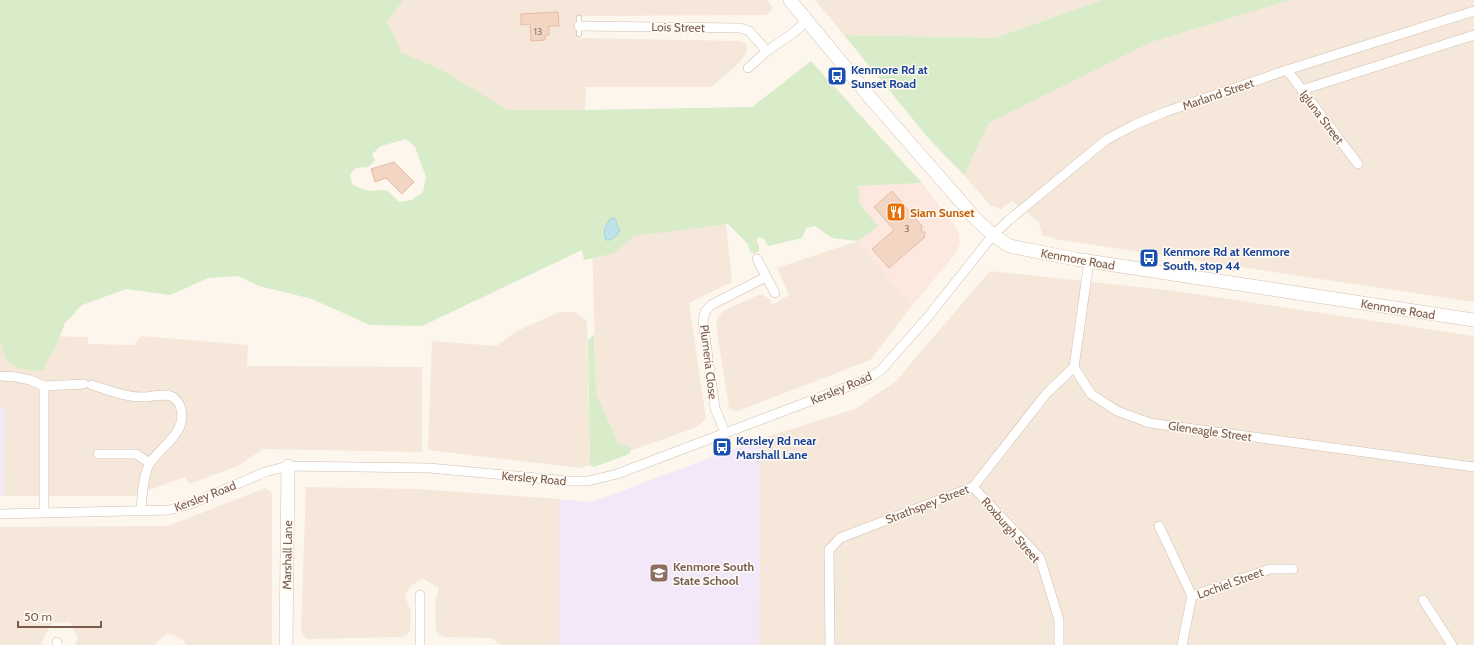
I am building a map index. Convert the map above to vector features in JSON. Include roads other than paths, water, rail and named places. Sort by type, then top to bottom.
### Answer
[{"type":"street","name":"Kenmore Road","points":[[790,0],[872,101],[975,218],[993,235],[1008,245],[1089,261],[1474,320]]},
{"type":"street","name":"Marland Street","points":[[993,235],[1106,140],[1134,125],[1165,112],[1287,70],[1474,11]]},
{"type":"street","points":[[748,68],[767,51],[807,21]]},
{"type":"street","name":"Lois Street","points":[[579,26],[740,28],[749,31],[767,51]]},
{"type":"street","points":[[1302,90],[1474,35]]},
{"type":"street","name":"Igluna Street","points":[[1287,70],[1358,164]]},
{"type":"street","name":"Kersley Road","points":[[0,514],[168,510],[193,503],[265,472],[288,466],[429,468],[568,481],[588,481],[617,474],[868,379],[881,370],[927,318],[993,235]]},
{"type":"street","points":[[757,258],[774,293]]},
{"type":"street","points":[[1074,367],[1089,261]]},
{"type":"street","name":"Plumeria Close","points":[[725,434],[715,408],[702,322],[705,312],[711,305],[766,277]]},
{"type":"street","name":"Gleneagle Street","points":[[1074,367],[1091,394],[1117,411],[1150,423],[1474,467]]},
{"type":"street","name":"Strathspey Street","points":[[830,645],[829,550],[840,538],[973,487],[1046,394],[1074,367]]},
{"type":"street","points":[[0,376],[30,380],[44,386],[88,384],[132,397],[164,395],[173,397],[180,404],[182,421],[178,431],[166,447],[150,463],[146,475],[141,511]]},
{"type":"street","points":[[44,386],[44,512]]},
{"type":"street","points":[[98,454],[136,454],[150,463]]},
{"type":"street","name":"Marshall Lane","points":[[286,645],[288,466]]},
{"type":"street","name":"Roxburgh Street","points":[[973,487],[1040,558],[1059,620],[1059,645]]},
{"type":"street","points":[[1159,526],[1192,596]]},
{"type":"street","name":"Lochiel Street","points":[[1182,645],[1192,596],[1270,569],[1293,569]]},
{"type":"street","points":[[420,595],[420,645]]},
{"type":"street","points":[[1423,600],[1452,645]]},
{"type":"water","points":[[611,218],[614,218],[617,222],[616,224],[620,230],[617,235],[610,240],[606,240],[606,226]]},
{"type":"place","name":"Kenmore Rd at Sunset Road","points":[[837,76]]},
{"type":"place","name":"Siam Sunset","points":[[896,212]]},
{"type":"place","name":"Kenmore Rd at Kenmore South, stop 44","points":[[1149,258]]},
{"type":"place","name":"Kersley Rd near Marshall Lane","points":[[722,447]]},
{"type":"place","name":"Kenmore South State School","points":[[659,573]]}]
